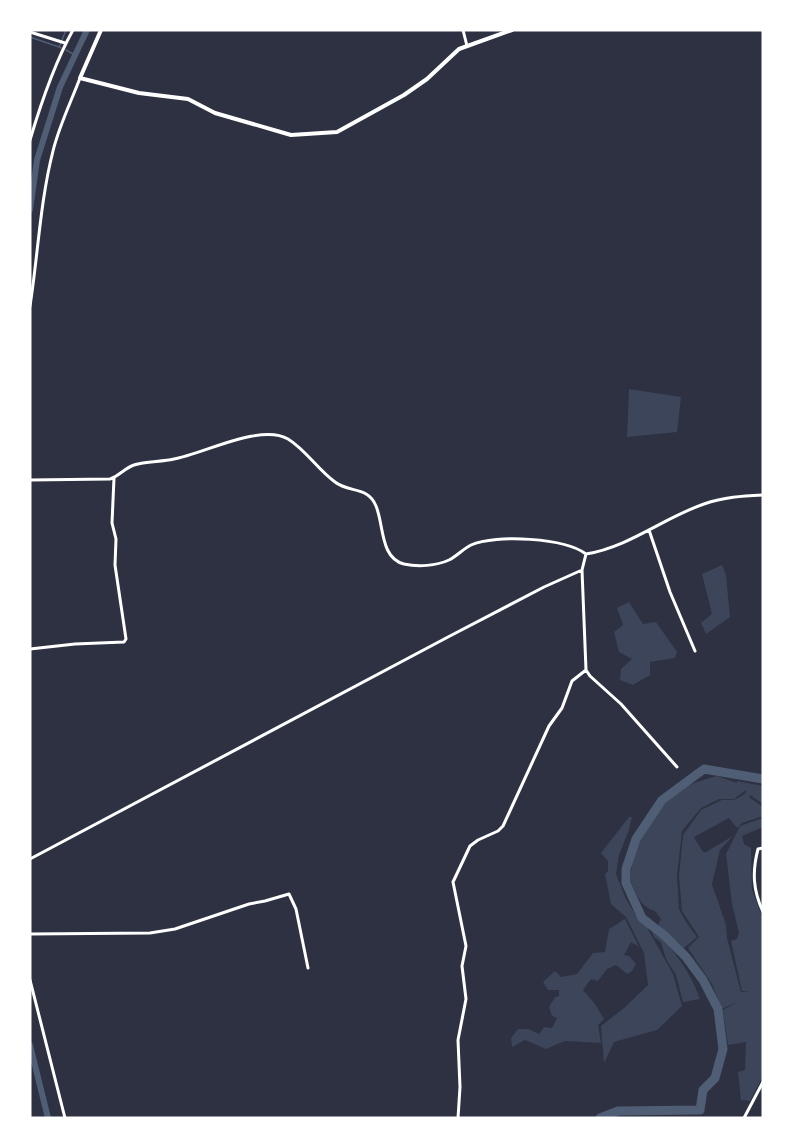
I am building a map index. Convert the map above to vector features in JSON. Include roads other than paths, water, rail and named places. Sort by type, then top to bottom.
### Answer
[{"type":"street","points":[[30,140],[65,44],[73,30]]},
{"type":"street","points":[[30,306],[43,197],[53,150],[100,30]]},
{"type":"street","points":[[463,30],[467,46]]},
{"type":"street","points":[[80,78],[139,93],[188,99],[215,113],[291,135],[337,132],[404,95],[428,78],[459,49],[512,30]]},
{"type":"street","points":[[30,32],[65,44]]},
{"type":"street","points":[[30,480],[114,478],[132,466],[175,459],[258,435],[275,434],[287,439],[338,484],[360,489],[371,497],[376,506],[387,549],[393,558],[402,564],[418,566],[449,560],[473,544],[529,538],[563,543],[586,554],[606,551],[713,501],[728,496],[763,495]]},
{"type":"street","points":[[30,649],[124,642],[126,639],[115,565],[116,539],[112,523],[114,478]]},
{"type":"street","points":[[649,530],[670,592],[695,651]]},
{"type":"street","points":[[586,554],[582,570],[586,670],[621,704],[677,767]]},
{"type":"street","points":[[30,858],[448,637],[582,570]]},
{"type":"street","points":[[458,1118],[460,1087],[458,1040],[466,999],[462,966],[466,946],[453,882],[470,846],[503,826],[549,726],[562,708],[572,681],[586,670]]},
{"type":"street","points":[[763,848],[758,849],[753,882],[756,897],[763,912]]},
{"type":"street","points":[[30,934],[158,932],[175,929],[249,904],[289,894],[296,909],[308,968]]},
{"type":"street","points":[[30,980],[65,1118]]},
{"type":"street","points":[[744,1118],[763,1082]]},
{"type":"waterway","points":[[62,40],[66,30]]},
{"type":"waterway","points":[[30,210],[37,160],[60,87],[87,30]]},
{"type":"waterway","points":[[30,37],[59,47]]},
{"type":"waterway","points":[[61,43],[59,47],[61,48]]},
{"type":"waterway","points":[[66,50],[75,55]]},
{"type":"waterway","points":[[600,1118],[618,1111],[700,1110],[703,1090],[715,1078],[723,1049],[718,1009],[703,980],[686,957],[642,918],[626,883],[626,869],[636,839],[662,800],[704,769],[763,779]]},
{"type":"waterway","points":[[30,1045],[48,1118]]}]
